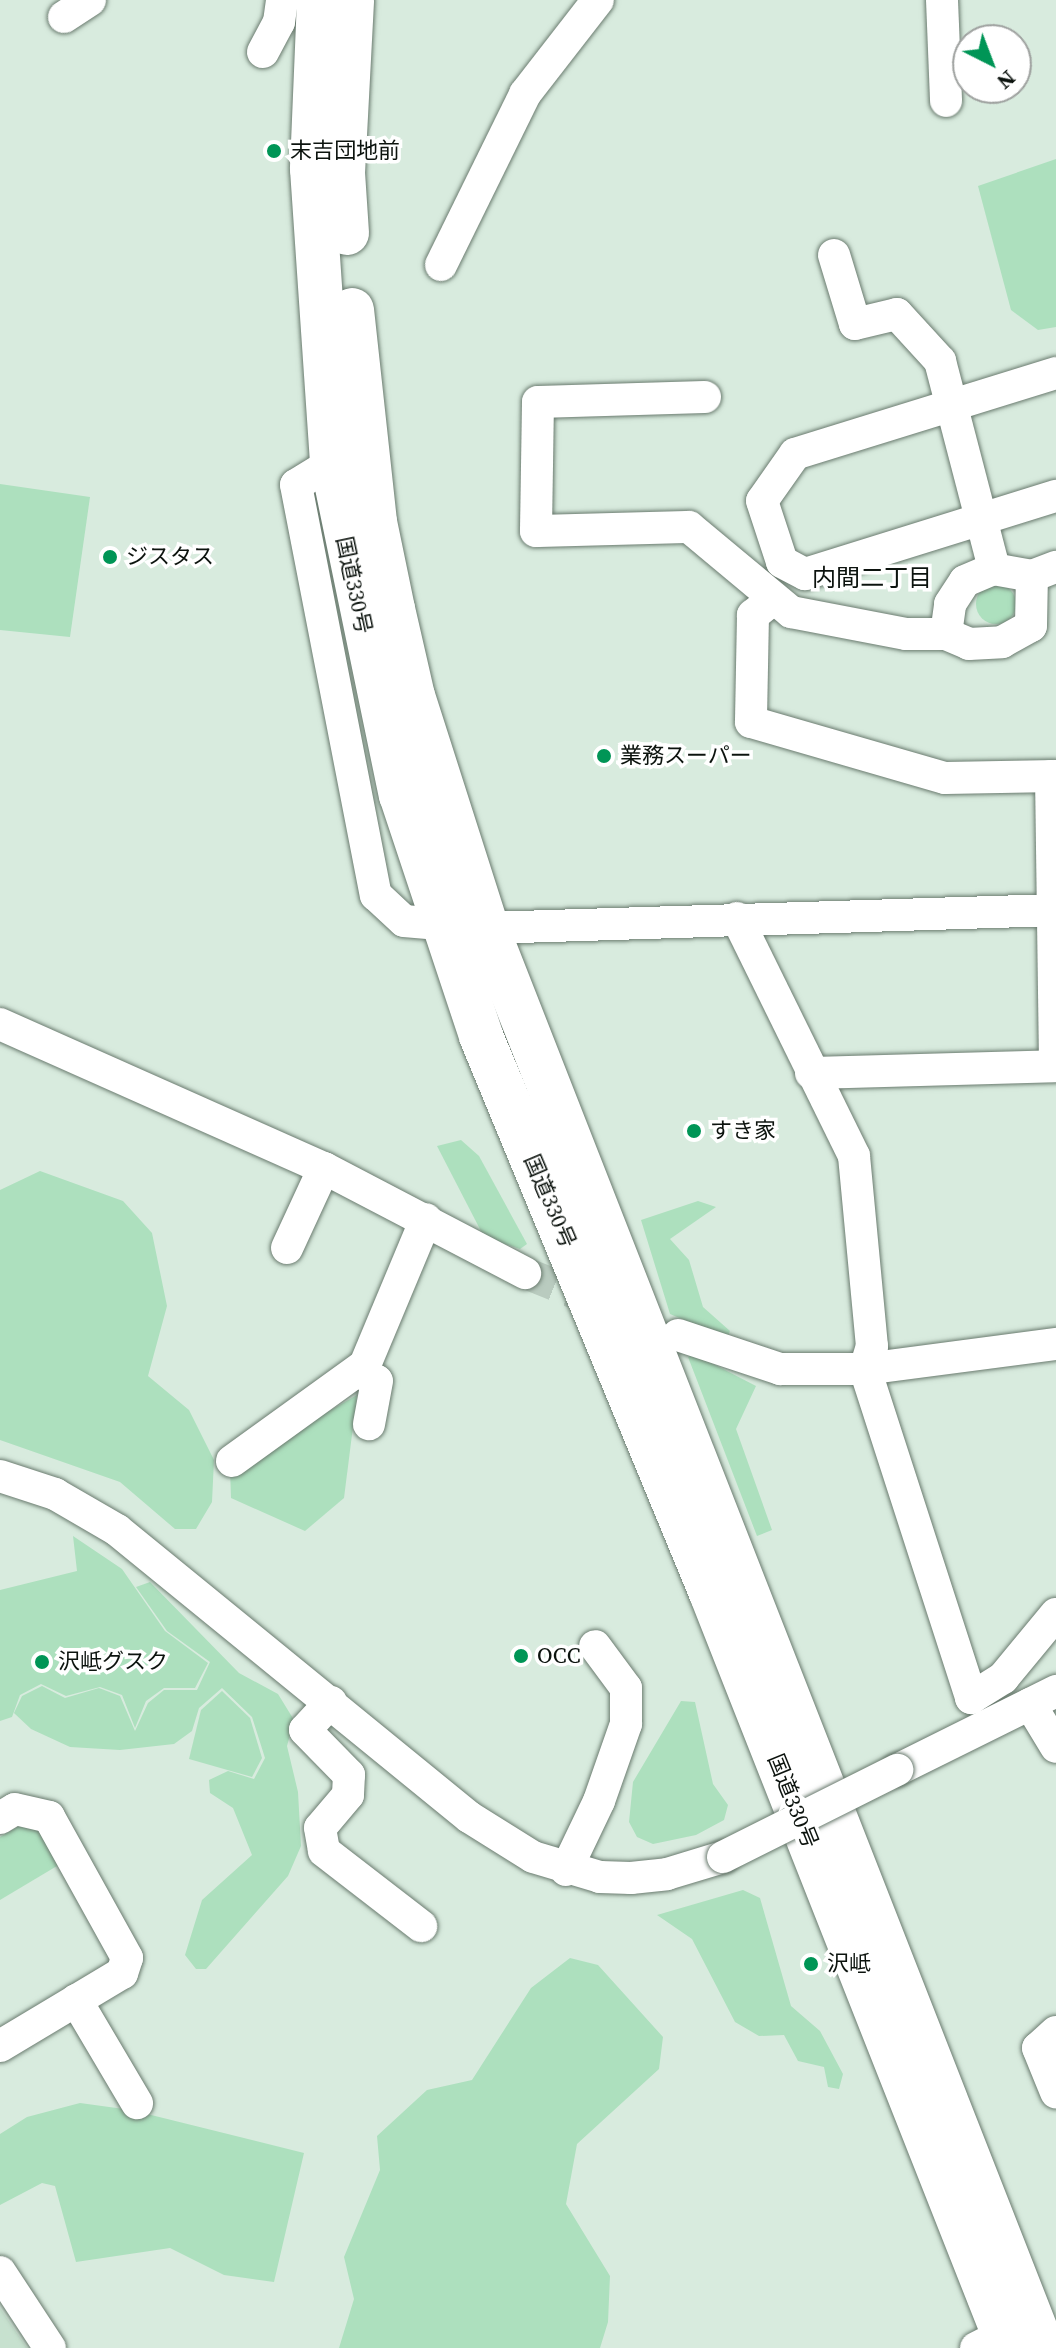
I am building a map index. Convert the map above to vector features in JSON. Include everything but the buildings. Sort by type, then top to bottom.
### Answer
[{"type":"highway","name":"国道330号","points":[[319,0],[312,169],[332,463],[401,795],[481,1036],[711,1593],[1008,2345]]},
{"type":"highway","name":"国道330号","points":[[352,0],[343,173],[356,366],[375,522],[413,696],[487,928],[1008,2345]]},
{"type":"street","points":[[263,52],[279,22],[282,0]]},
{"type":"street","points":[[441,265],[525,94],[598,0]]},
{"type":"street","points":[[942,0],[946,101]]},
{"type":"street","points":[[834,255],[855,324],[897,314],[940,361],[994,569]]},
{"type":"street","points":[[1056,373],[795,454],[762,501],[782,562],[805,574],[1056,496]]},
{"type":"street","points":[[705,397],[538,402],[536,531],[689,527],[791,612],[906,634],[946,634],[969,644],[1002,642],[1031,626],[1044,571],[994,569],[965,581],[950,604],[946,634]]},
{"type":"street","points":[[773,599],[753,615],[751,722],[945,778],[1054,776],[1055,1066],[811,1073]]},
{"type":"street","points":[[444,926],[487,928],[1054,910]]},
{"type":"street","points":[[737,918],[854,1156],[872,1346],[865,1369],[971,1698],[1003,1678],[1056,1614]]},
{"type":"street","points":[[0,1024],[324,1168],[525,1273]]},
{"type":"street","points":[[287,1248],[324,1168]]},
{"type":"street","points":[[232,1461],[358,1371],[396,1300],[426,1219]]},
{"type":"street","points":[[678,1335],[780,1369],[865,1369],[1056,1344]]},
{"type":"street","points":[[358,1371],[377,1381],[369,1424]]},
{"type":"street","points":[[0,1476],[55,1494],[117,1530],[479,1824],[566,1870],[631,1878],[667,1874],[723,1857],[1043,1698],[1056,1747]]},
{"type":"street","points":[[566,1870],[599,1801],[626,1724],[626,1688],[595,1646]]},
{"type":"street","points":[[331,1702],[305,1730],[349,1775],[348,1795],[320,1828],[324,1851],[421,1926]]},
{"type":"street","points":[[0,1818],[15,1809],[49,1817],[127,1958],[122,1973],[0,2046]]},
{"type":"street","points":[[76,2000],[137,2103]]},
{"type":"street","points":[[1056,2032],[1038,2048],[1056,2092]]},
{"type":"street","points":[[0,2272],[50,2348]]},
{"type":"shaded area","points":[[0,2308],[27,2348],[0,2348]]},
{"type":"green space","points":[[1056,159],[1056,327],[1038,330],[1011,310],[978,186]]},
{"type":"green space","points":[[0,484],[90,497],[70,637],[0,630]]},
{"type":"green space","points":[[996,584],[1010,590],[1016,604],[1010,618],[996,624],[982,618],[976,604],[982,590]]},
{"type":"green space","points":[[461,1140],[479,1156],[527,1244],[520,1249],[484,1237],[437,1146]]},
{"type":"green space","points":[[40,1171],[123,1201],[152,1233],[167,1306],[148,1376],[189,1410],[214,1460],[212,1502],[196,1529],[175,1529],[120,1482],[0,1440],[0,1190]]},
{"type":"green space","points":[[698,1201],[716,1207],[670,1239],[689,1260],[703,1307],[730,1331],[727,1338],[670,1314],[641,1220]]},
{"type":"green space","points":[[694,1354],[756,1386],[736,1429],[772,1530],[757,1536],[688,1357]]},
{"type":"green space","points":[[357,1395],[344,1498],[305,1531],[231,1498],[230,1468]]},
{"type":"green space","points":[[73,1536],[122,1569],[165,1631],[208,1663],[195,1688],[164,1688],[146,1701],[135,1728],[122,1695],[100,1687],[66,1696],[41,1684],[20,1695],[12,1717],[0,1721],[0,1590],[77,1571]]},
{"type":"green space","points":[[150,1582],[239,1673],[278,1694],[294,1720],[287,1746],[298,1792],[301,1846],[288,1876],[206,1969],[196,1969],[185,1955],[202,1900],[252,1855],[233,1808],[210,1793],[209,1780],[228,1771],[254,1779],[265,1758],[252,1717],[222,1688],[199,1708],[192,1731],[174,1744],[120,1750],[70,1747],[31,1729],[14,1713],[22,1696],[42,1686],[65,1698],[99,1688],[120,1696],[135,1731],[148,1703],[164,1690],[197,1690],[210,1662],[167,1631],[136,1587]]},
{"type":"green space","points":[[222,1691],[250,1718],[262,1758],[252,1777],[189,1759],[201,1710]]},
{"type":"green space","points":[[681,1701],[695,1702],[713,1784],[728,1805],[724,1820],[696,1835],[653,1844],[637,1837],[629,1822],[633,1782]]},
{"type":"green space","points":[[26,1822],[43,1831],[62,1863],[0,1900],[0,1837]]},
{"type":"green space","points":[[743,1890],[760,1898],[791,2006],[820,2031],[843,2074],[839,2089],[828,2087],[824,2067],[798,2061],[784,2035],[759,2036],[735,2022],[692,1939],[657,1915]]},
{"type":"green space","points":[[570,1958],[598,1965],[663,2037],[659,2069],[577,2144],[566,2204],[610,2276],[608,2322],[600,2348],[339,2348],[354,2299],[344,2257],[380,2170],[377,2136],[427,2090],[472,2080],[531,1988]]},
{"type":"green space","points":[[80,2103],[131,2110],[304,2153],[274,2282],[224,2275],[170,2248],[76,2262],[55,2186],[42,2183],[0,2205],[0,2134],[27,2117]]},
{"type":"tunnel","points":[[525,1273],[600,1303]]},
{"type":"place","name":"末吉団地前","points":[[274,151]]},
{"type":"place","name":"ジスタス","points":[[110,557]]},
{"type":"place","name":"業務スーパー","points":[[604,756]]},
{"type":"place","name":"すき家","points":[[694,1131]]},
{"type":"place","name":"OCC","points":[[521,1656]]},
{"type":"place","name":"沢岻グスク","points":[[42,1662]]},
{"type":"place","name":"沢岻","points":[[811,1964]]},
{"type":"district","name":"内間二丁目","points":[[872,578]]}]
